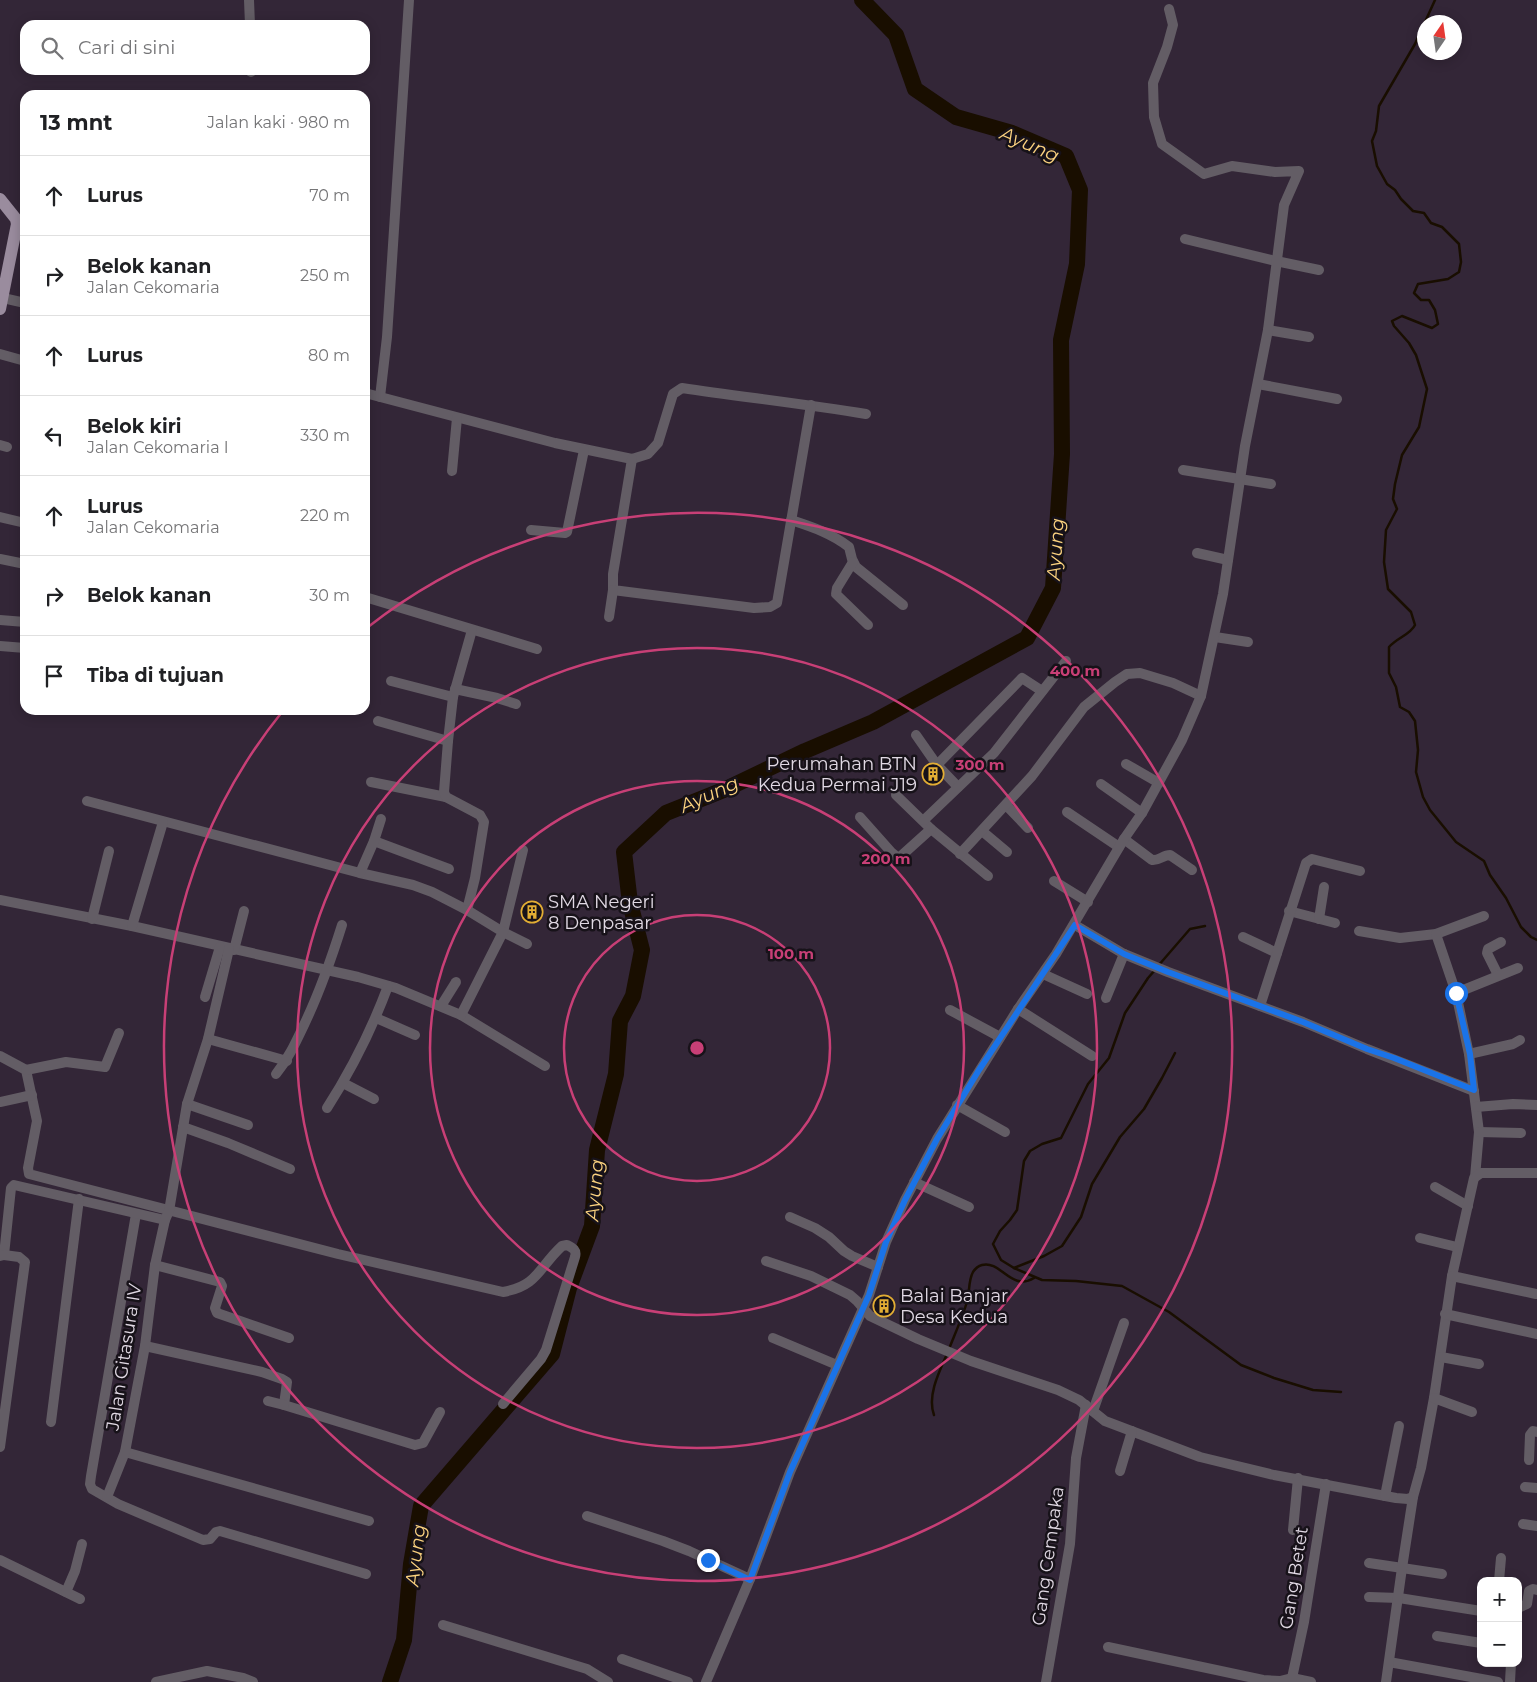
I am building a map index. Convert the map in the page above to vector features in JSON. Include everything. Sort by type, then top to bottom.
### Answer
[{"type":"main road","points":[[0,199],[16,219],[2,303]]},
{"type":"street","points":[[248,0],[250,20]]},
{"type":"street","points":[[380,397],[387,337],[410,0]]},
{"type":"street","points":[[706,1682],[750,1580],[790,1472],[863,1308],[886,1242],[914,1182],[957,1105],[1018,1009],[1075,925],[1142,812],[1182,740],[1201,696],[1215,637],[1240,480],[1268,330],[1284,205],[1299,171],[1275,172],[1232,166],[1204,174],[1162,144],[1154,117],[1153,83],[1168,47],[1173,25],[1169,9]]},
{"type":"street","points":[[1185,239],[1319,270]]},
{"type":"street","points":[[2,303],[20,303]]},
{"type":"street","points":[[1268,330],[1309,337]]},
{"type":"street","points":[[0,354],[20,360]]},
{"type":"street","points":[[1258,384],[1337,400]]},
{"type":"street","points":[[370,394],[584,450],[632,459],[648,454],[658,444],[673,394],[682,388],[866,414]]},
{"type":"street","points":[[613,590],[754,608],[770,608],[777,603],[811,405]]},
{"type":"street","points":[[452,471],[457,418]]},
{"type":"street","points":[[531,530],[565,533],[568,530],[584,450]]},
{"type":"street","points":[[609,617],[613,574],[632,459]]},
{"type":"street","points":[[1183,470],[1271,484]]},
{"type":"street","points":[[0,517],[20,522]]},
{"type":"street","points":[[791,520],[829,533],[841,540],[849,547],[852,562],[856,567],[903,606]]},
{"type":"street","points":[[1197,553],[1228,560]]},
{"type":"street","points":[[0,559],[20,563]]},
{"type":"street","points":[[852,562],[837,588],[836,594],[868,625]]},
{"type":"street","points":[[370,599],[537,649]]},
{"type":"street","points":[[0,620],[20,622]]},
{"type":"street","points":[[446,797],[444,792],[454,693],[472,630]]},
{"type":"street","points":[[1215,637],[1248,642]]},
{"type":"street","points":[[0,646],[20,648]]},
{"type":"street","points":[[924,820],[994,753],[1066,661]]},
{"type":"street","points":[[960,854],[1032,776],[1084,707],[1127,674],[1140,673],[1157,677],[1201,696]]},
{"type":"street","points":[[937,764],[1022,678],[1042,691]]},
{"type":"street","points":[[391,682],[516,704]]},
{"type":"street","points":[[378,721],[448,741]]},
{"type":"street","points":[[916,735],[937,764],[958,787]]},
{"type":"street","points":[[1126,764],[1159,783]]},
{"type":"street","points":[[371,782],[446,797],[480,815],[484,822],[475,878],[467,910]]},
{"type":"street","points":[[1102,784],[1142,812]]},
{"type":"street","points":[[896,795],[924,820],[931,829],[988,876]]},
{"type":"street","points":[[87,801],[360,873],[413,885],[432,892],[467,910],[527,944]]},
{"type":"street","points":[[1006,805],[1028,828]]},
{"type":"street","points":[[1067,812],[1152,860],[1157,861],[1170,854],[1192,870]]},
{"type":"street","points":[[860,817],[897,857],[901,856],[931,829]]},
{"type":"street","points":[[360,873],[374,841],[380,819]]},
{"type":"street","points":[[132,926],[163,822]]},
{"type":"street","points":[[982,831],[1007,852]]},
{"type":"street","points":[[374,841],[449,869]]},
{"type":"street","points":[[461,1015],[503,932],[523,850]]},
{"type":"street","points":[[92,919],[109,851]]},
{"type":"street","points":[[1260,1006],[1307,861],[1312,859],[1360,871]]},
{"type":"street","points":[[1054,881],[1088,902]]},
{"type":"street","points":[[1319,919],[1324,887]]},
{"type":"street","points":[[0,900],[132,926],[358,977],[388,986],[461,1015],[545,1066]]},
{"type":"street","points":[[205,997],[244,911]]},
{"type":"street","points":[[1289,912],[1335,923]]},
{"type":"street","points":[[1359,931],[1400,938],[1436,934],[1484,916]]},
{"type":"street","points":[[276,1074],[287,1060],[314,1005],[342,925]]},
{"type":"street","points":[[1075,925],[1124,954],[1143,962],[1303,1022],[1474,1090]]},
{"type":"street","points":[[1386,1682],[1414,1497],[1441,1357],[1445,1314],[1457,1247],[1475,1177],[1479,1132],[1470,1054],[1456,993],[1436,934]]},
{"type":"street","points":[[1243,937],[1277,953]]},
{"type":"street","points":[[1498,975],[1487,952],[1490,948],[1501,942]]},
{"type":"street","name":"Jalan Gitasura IV","points":[[107,1497],[126,1452],[145,1346],[155,1265],[167,1215],[187,1104],[208,1039],[228,948]]},
{"type":"street","points":[[1106,998],[1124,954]]},
{"type":"street","points":[[1456,993],[1518,968]]},
{"type":"street","points":[[1042,974],[1087,994]]},
{"type":"street","points":[[441,1006],[456,982]]},
{"type":"street","points":[[327,1108],[344,1082],[376,1018],[388,986]]},
{"type":"street","points":[[1018,1009],[1092,1056]]},
{"type":"street","points":[[950,1010],[1000,1037]]},
{"type":"street","points":[[376,1018],[415,1035]]},
{"type":"street","points":[[0,1056],[26,1070],[66,1062],[105,1066],[118,1033]]},
{"type":"street","points":[[208,1039],[287,1060]]},
{"type":"street","points":[[1470,1054],[1505,1046],[1520,1040]]},
{"type":"street","points":[[26,1070],[37,1121],[28,1168],[29,1174],[167,1215],[503,1292],[530,1283],[562,1246],[567,1245],[574,1249],[575,1258],[546,1350],[541,1359],[503,1404]]},
{"type":"street","points":[[344,1082],[374,1099]]},
{"type":"street","points":[[0,1102],[32,1095]]},
{"type":"street","points":[[187,1104],[248,1125]]},
{"type":"street","points":[[1476,1107],[1513,1104],[1537,1105]]},
{"type":"street","points":[[957,1105],[1005,1132]]},
{"type":"street","points":[[183,1127],[228,1143],[290,1169]]},
{"type":"street","points":[[1479,1132],[1521,1133]]},
{"type":"street","points":[[1475,1177],[1481,1173],[1537,1173]]},
{"type":"street","points":[[914,1182],[969,1207]]},
{"type":"street","points":[[0,1447],[25,1262],[19,1257],[2,1255],[11,1188],[18,1185],[136,1214],[167,1215]]},
{"type":"street","points":[[1435,1187],[1468,1206]]},
{"type":"street","points":[[51,1422],[79,1199]]},
{"type":"street","points":[[136,1214],[90,1476],[92,1489],[118,1504],[203,1540],[210,1539],[216,1532],[220,1531],[366,1574]]},
{"type":"street","points":[[790,1217],[830,1236],[844,1251],[852,1256],[878,1267]]},
{"type":"street","points":[[1420,1238],[1457,1247]]},
{"type":"street","points":[[766,1261],[811,1276],[850,1295],[870,1316],[945,1351],[1012,1376],[1058,1390],[1079,1400],[1105,1421],[1200,1457],[1278,1475],[1401,1499],[1414,1497]]},
{"type":"street","points":[[155,1265],[220,1282],[222,1286],[215,1308],[217,1313],[289,1338]]},
{"type":"street","points":[[1452,1276],[1536,1294]]},
{"type":"street","points":[[1445,1314],[1537,1334]]},
{"type":"street","name":"Gang Cempaka","points":[[1046,1682],[1070,1544],[1076,1458],[1089,1408],[1124,1323]]},
{"type":"street","points":[[773,1338],[837,1365]]},
{"type":"street","points":[[145,1346],[282,1378],[287,1382],[284,1405]]},
{"type":"street","points":[[1441,1357],[1479,1364]]},
{"type":"street","points":[[1434,1398],[1472,1412]]},
{"type":"street","points":[[268,1401],[420,1445],[423,1443],[440,1412]]},
{"type":"street","points":[[1385,1496],[1399,1426]]},
{"type":"street","points":[[1120,1471],[1132,1431]]},
{"type":"street","points":[[1529,1460],[1530,1435],[1533,1431],[1537,1432]]},
{"type":"street","points":[[126,1452],[369,1521]]},
{"type":"street","points":[[1294,1530],[1298,1478]]},
{"type":"street","name":"Gang Betet","points":[[1292,1678],[1304,1622],[1326,1484]]},
{"type":"street","points":[[1525,1487],[1537,1488]]},
{"type":"street","points":[[587,1516],[663,1541],[750,1580]]},
{"type":"street","points":[[1523,1524],[1537,1526]]},
{"type":"street","points":[[66,1592],[75,1571],[82,1544]]},
{"type":"street","points":[[1499,1577],[1501,1558]]},
{"type":"street","points":[[0,1560],[80,1600]]},
{"type":"street","points":[[1369,1563],[1442,1574]]},
{"type":"street","points":[[1522,1606],[1527,1604],[1530,1590],[1537,1590]]},
{"type":"street","points":[[1368,1597],[1398,1598],[1477,1610]]},
{"type":"street","points":[[443,1624],[587,1669],[608,1682]]},
{"type":"street","points":[[1437,1636],[1477,1642]]},
{"type":"street","points":[[1108,1647],[1263,1680],[1280,1681],[1292,1678],[1311,1682]]},
{"type":"street","points":[[622,1659],[688,1682]]},
{"type":"street","points":[[1389,1662],[1498,1682]]},
{"type":"street","points":[[1510,1667],[1510,1682]]},
{"type":"street","points":[[156,1682],[207,1671],[243,1678],[253,1682]]},
{"type":"waterway","name":"Ayung","points":[[390,1682],[404,1640],[411,1564],[421,1506],[552,1354],[569,1288],[592,1226],[597,1150],[616,1074],[620,1021],[633,996],[642,950],[630,903],[624,852],[666,813],[726,789],[805,751],[873,722],[1027,638],[1053,588],[1062,454],[1061,340],[1077,264],[1080,190],[1066,156],[1012,133],[956,117],[915,89],[896,35],[862,0]]},
{"type":"waterway","points":[[1428,15],[1435,0]]},
{"type":"waterway","points":[[1417,40],[1379,106],[1376,131],[1372,141],[1377,166],[1387,184],[1395,190],[1413,211],[1424,213],[1431,223],[1442,227],[1459,244],[1461,262],[1459,272],[1448,279],[1418,284],[1414,293],[1421,300],[1429,300],[1435,310],[1438,324],[1432,328],[1402,316],[1392,321],[1416,355],[1427,389],[1419,427],[1402,455],[1393,499],[1397,509],[1386,530],[1384,562],[1388,589],[1411,612],[1415,625],[1389,647],[1389,673],[1396,687],[1400,707],[1409,712],[1415,721],[1418,750],[1416,772],[1423,797],[1430,810],[1456,842],[1484,861],[1490,875],[1506,898],[1521,927],[1537,940]]},
{"type":"waterway","points":[[1158,966],[1190,929],[1205,926]]},
{"type":"waterway","points":[[1155,970],[1125,1013],[1109,1058],[1088,1084],[1061,1138],[1042,1144],[1030,1151],[1024,1161],[1017,1210],[1000,1231],[993,1244],[1001,1260],[1042,1280],[1076,1281],[1122,1286],[1169,1312],[1241,1365],[1313,1390],[1341,1392]]},
{"type":"waterway","points":[[1014,1268],[1044,1256],[1062,1246],[1081,1217],[1092,1184],[1120,1137],[1144,1109],[1175,1053]]},
{"type":"waterway","points":[[949,1349],[967,1302],[971,1275],[977,1268],[982,1265],[989,1265],[1012,1279],[1019,1281],[1034,1278]]},
{"type":"waterway","points":[[934,1415],[932,1408],[933,1392],[947,1354]]},
{"type":"place","name":"Perumahan BTN Kedua Permai J19","points":[[933,774]]},
{"type":"place","name":"SMA Negeri 8 Denpasar","points":[[532,912]]},
{"type":"place","name":"Balai Banjar Desa Kedua","points":[[884,1306]]},
{"type":"route","points":[[708,1560],[750,1580],[790,1472],[869,1295],[886,1242],[897,1216],[937,1139],[979,1070],[1075,925],[1124,954],[1143,962],[1303,1022],[1474,1090],[1470,1054],[1456,993]]}]
